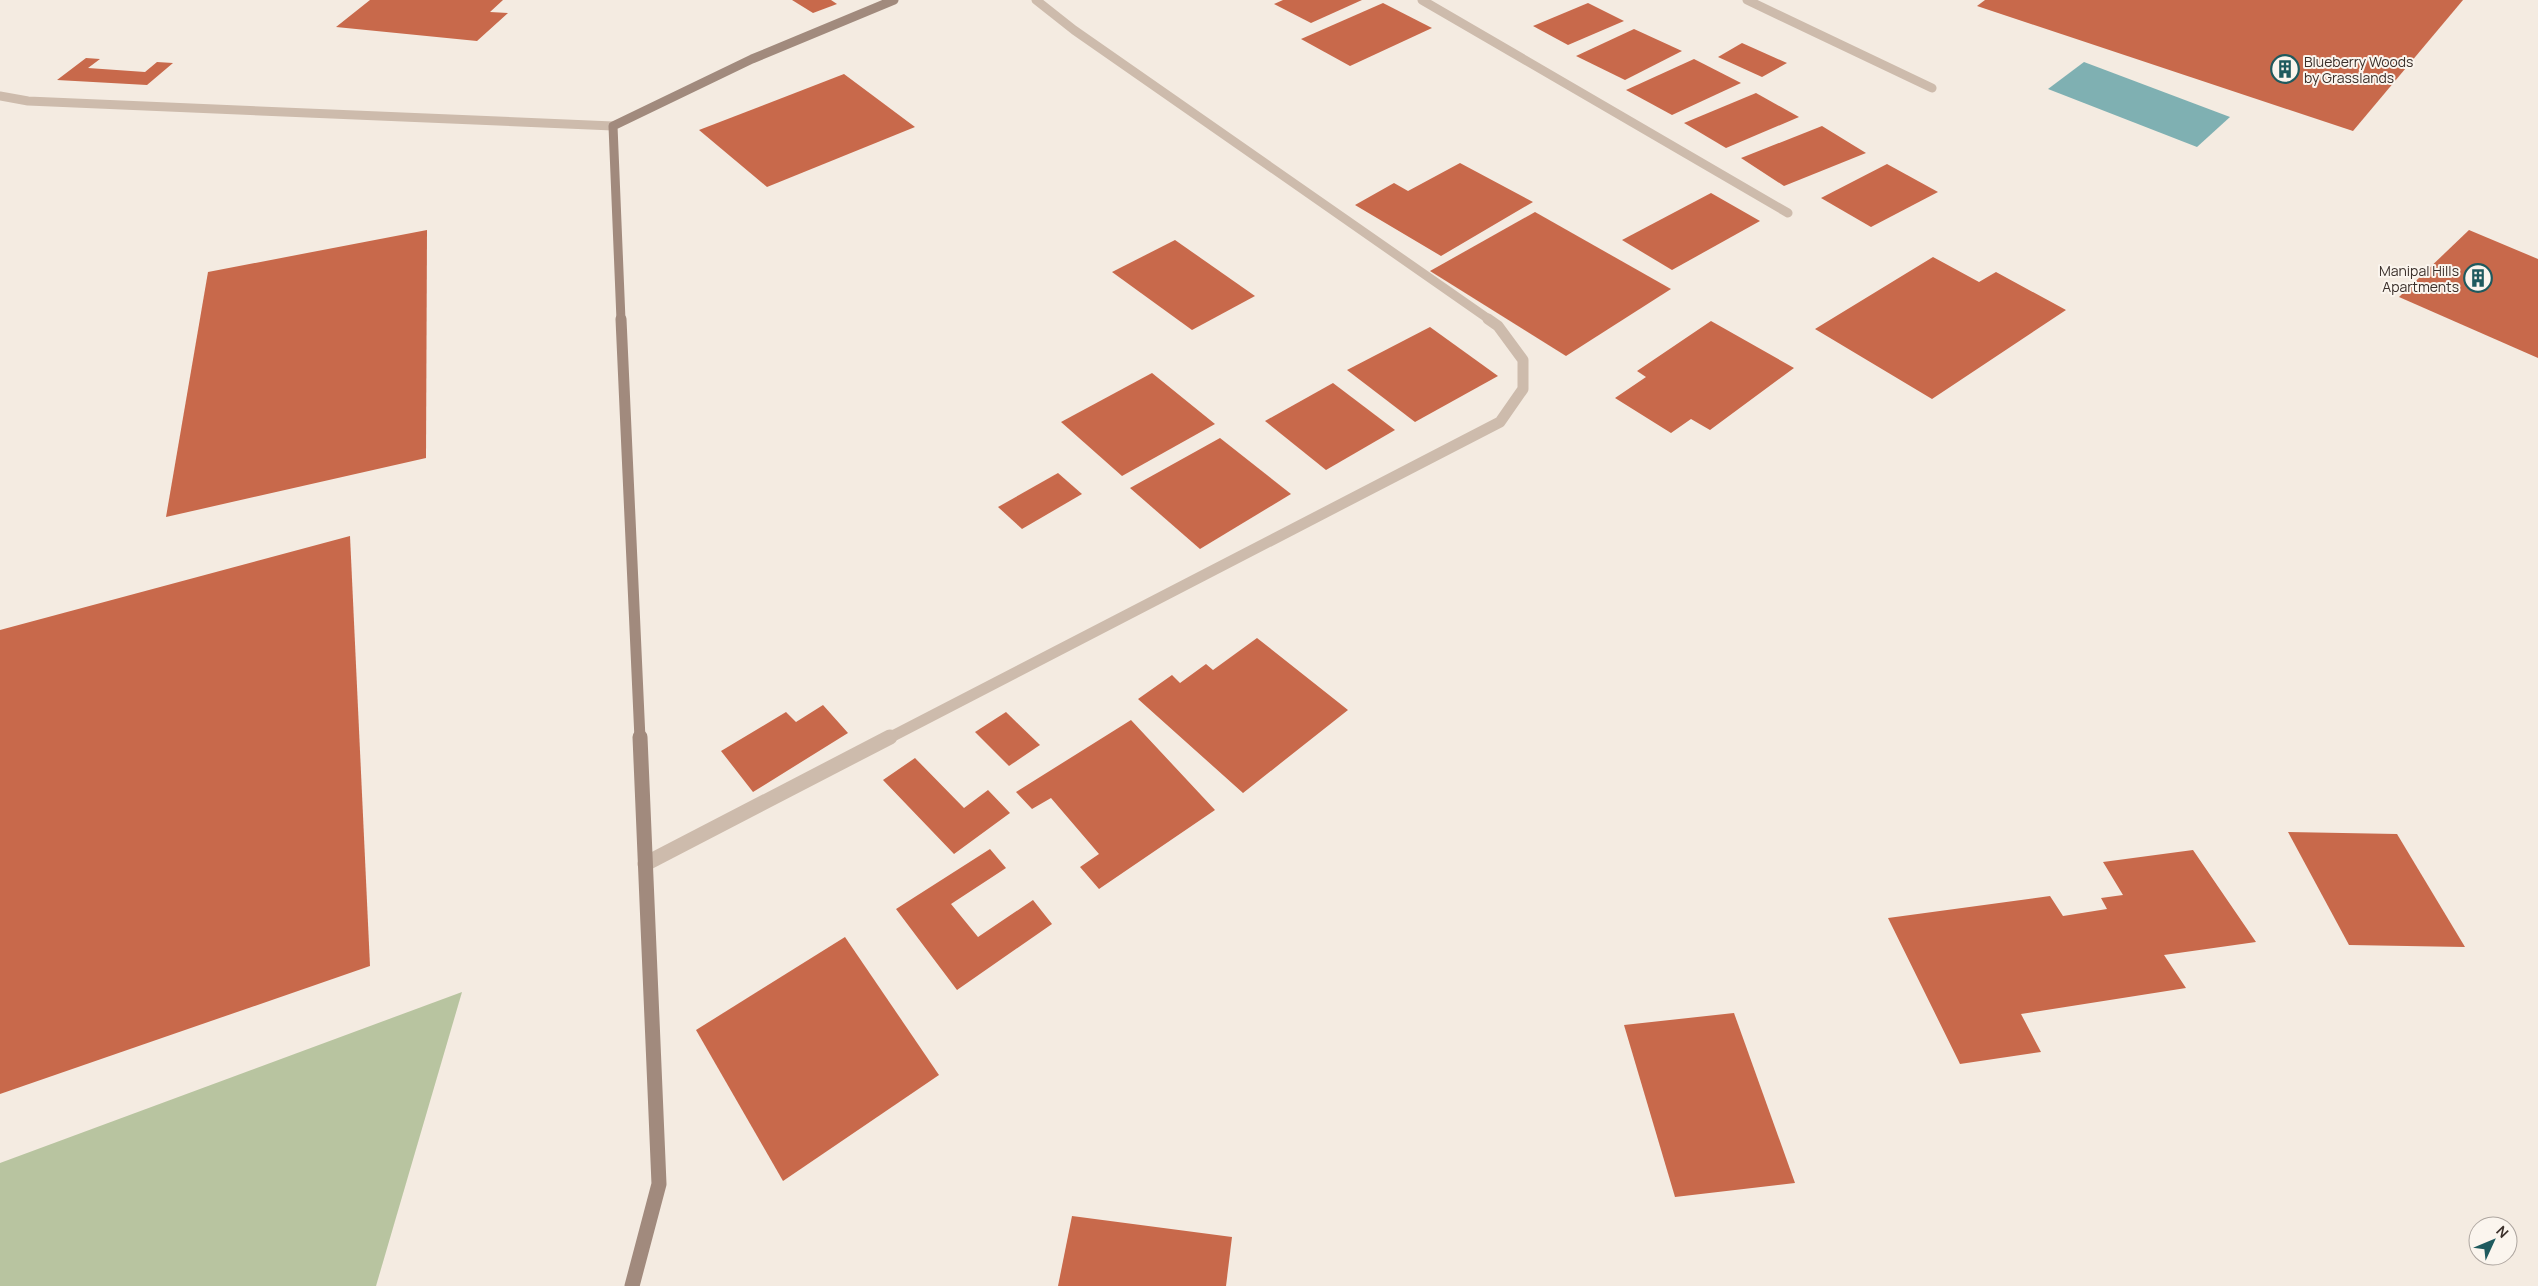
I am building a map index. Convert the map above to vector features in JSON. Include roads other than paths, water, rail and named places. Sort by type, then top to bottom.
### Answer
[{"type":"street","points":[[0,96],[28,101],[613,126],[752,59],[894,0]]},
{"type":"street","points":[[645,864],[1500,422],[1523,389],[1523,360],[1498,326],[1074,30],[1036,0]]},
{"type":"street","points":[[1422,0],[1788,212]]},
{"type":"street","points":[[1747,0],[1932,88]]},
{"type":"street","points":[[613,126],[659,1184],[632,1286]]},
{"type":"water","points":[[2084,62],[2230,117],[2197,147],[2048,89]]},
{"type":"place","name":"Blueberry Woods by Grasslands","points":[[2285,69]]},
{"type":"place","name":"Manipal Hills Apartments","points":[[2478,278]]}]
